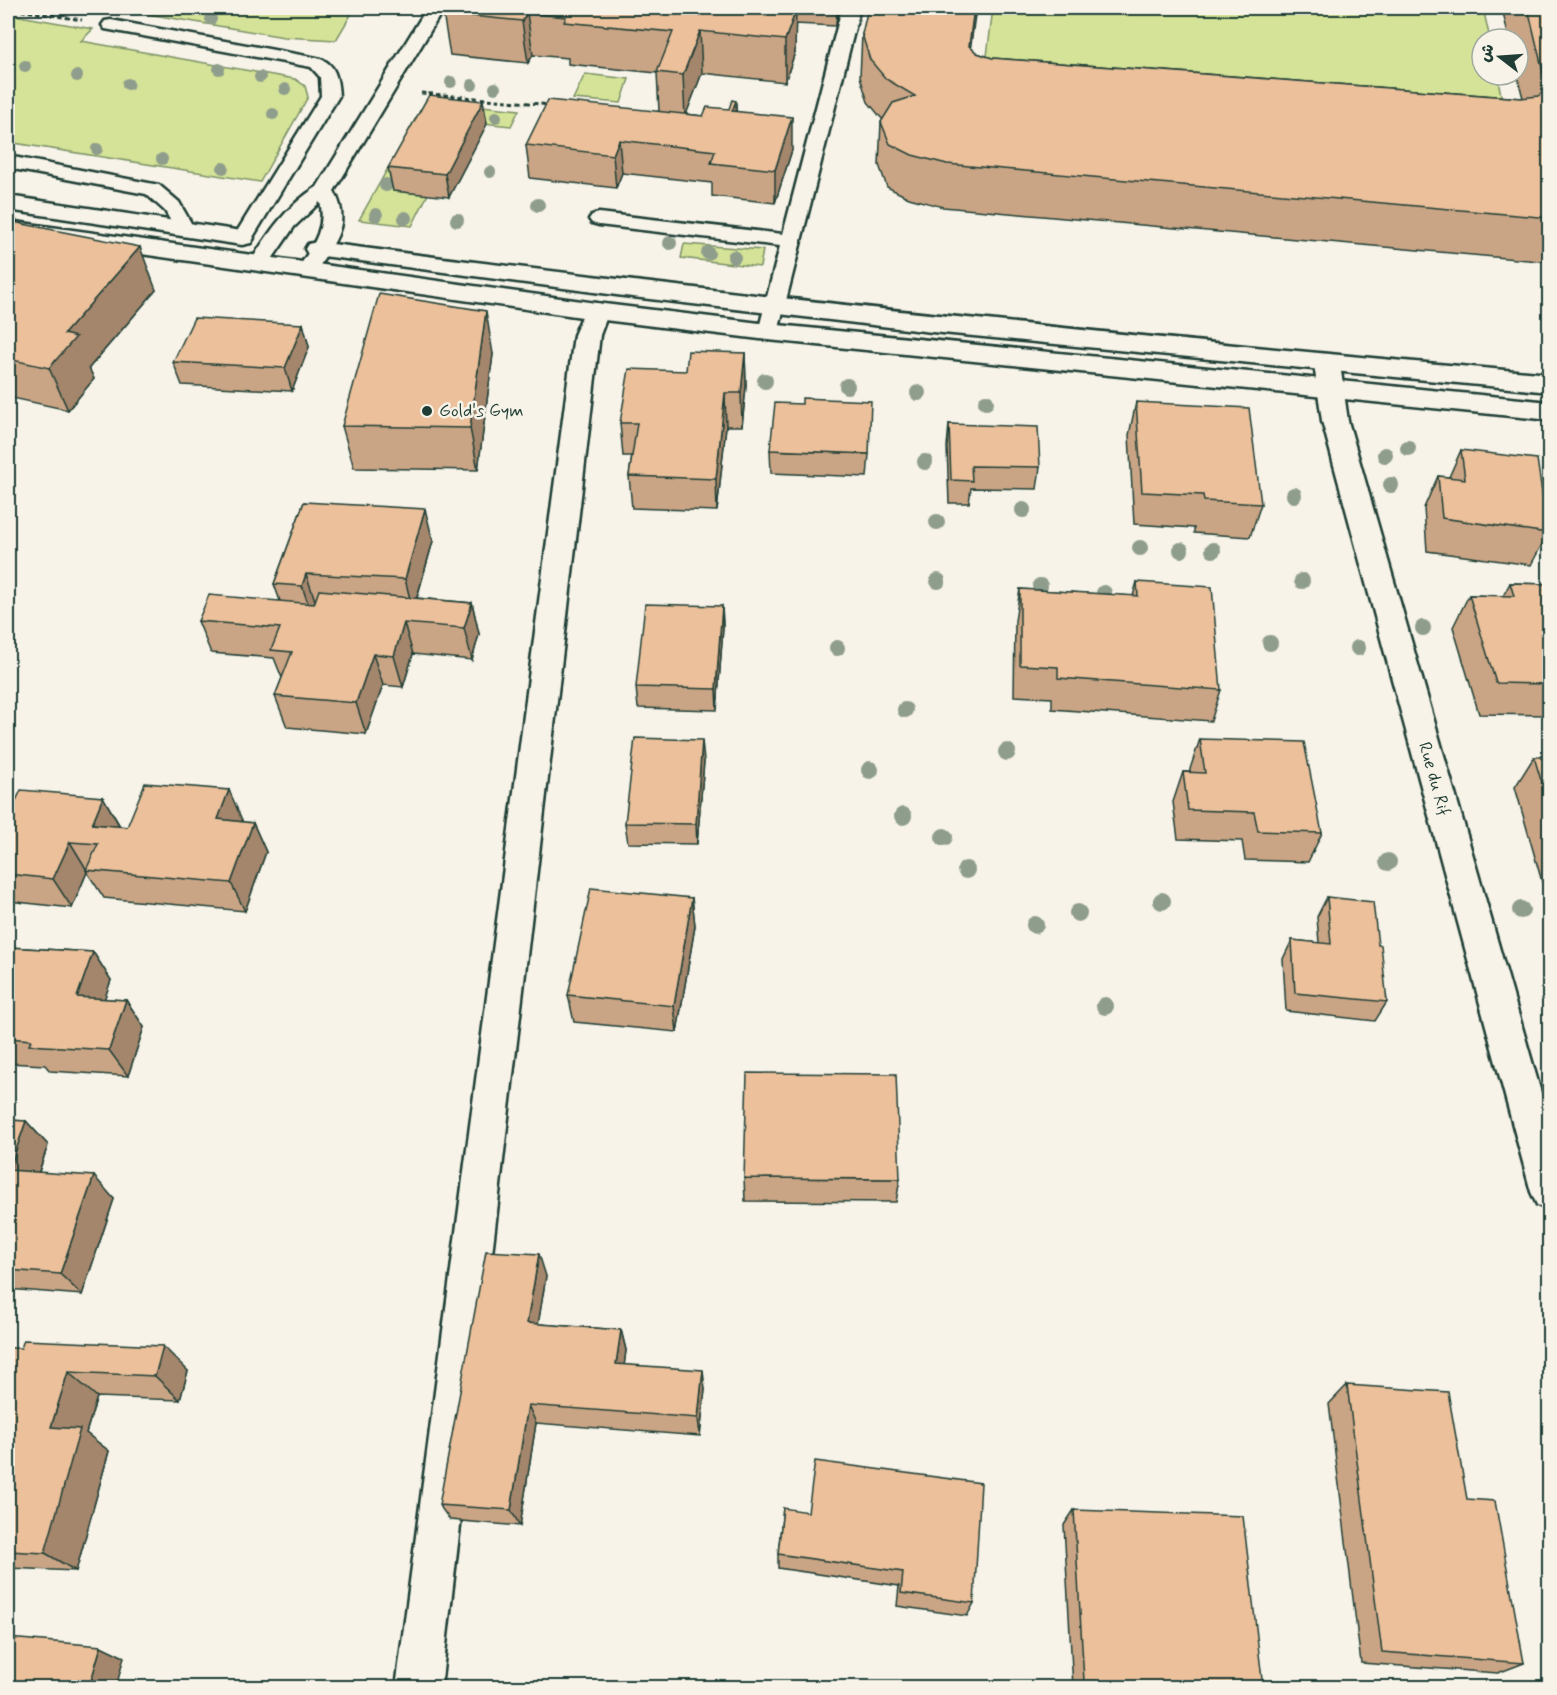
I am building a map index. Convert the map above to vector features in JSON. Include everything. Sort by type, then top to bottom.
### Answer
[{"type":"main road","points":[[10,212],[243,238],[266,253]]},
{"type":"main road","points":[[10,212],[313,260],[596,311],[768,332],[1550,411]]},
{"type":"main road","points":[[313,260],[1327,364],[1550,382]]},
{"type":"main road","points":[[417,1688],[587,335],[596,311]]},
{"type":"main road","name":"Rue du Rif","points":[[1327,364],[1335,421],[1550,1192]]},
{"type":"lane","points":[[266,253],[291,215],[300,206],[324,191],[435,8]]},
{"type":"lane","points":[[768,332],[851,8]]},
{"type":"lane","points":[[111,25],[317,63],[329,76],[330,96],[243,238]]},
{"type":"lane","points":[[8,162],[152,189],[161,194],[178,214],[185,230]]},
{"type":"lane","points":[[313,260],[335,215],[324,191]]},
{"type":"lane","points":[[599,219],[792,241]]},
{"type":"path","points":[[8,13],[12,9],[111,25]]},
{"type":"path","points":[[387,90],[557,105]]},
{"type":"green space","points":[[112,8],[66,14],[43,9]]},
{"type":"green space","points":[[112,8],[355,8],[336,40],[284,37]]},
{"type":"green space","points":[[993,8],[1483,8],[1487,27],[1470,27],[1470,87],[1499,87],[1508,129],[983,88]]},
{"type":"green space","points":[[14,15],[93,29],[81,41],[295,79],[305,86],[308,97],[260,182],[8,142],[8,22]]},
{"type":"green space","points":[[585,74],[629,79],[621,103],[573,99]]},
{"type":"green space","points":[[426,100],[519,110],[511,126],[433,118],[393,190],[428,194],[412,226],[359,220]]},
{"type":"green space","points":[[684,244],[763,250],[760,267],[681,258]]},
{"type":"building","points":[[446,8],[775,8],[796,10],[785,40],[700,31],[683,75],[657,72],[673,32],[564,22],[566,17],[527,13],[522,21],[443,13]]},
{"type":"building","points":[[868,8],[974,8],[969,46],[977,53],[992,58],[1521,98],[1538,96],[1547,89],[1528,8],[1550,8],[1550,218],[947,164],[912,155],[890,144],[881,122],[893,103],[915,96],[886,79],[870,60],[862,34]]},
{"type":"building","points":[[429,95],[483,101],[445,174],[388,168]]},
{"type":"building","points":[[548,100],[703,116],[707,107],[729,109],[732,100],[736,101],[732,111],[792,117],[775,170],[711,163],[715,151],[619,140],[613,155],[526,145]]},
{"type":"building","points":[[8,221],[140,247],[64,334],[76,337],[49,368],[8,359]]},
{"type":"building","points":[[379,294],[486,311],[470,428],[342,426]]},
{"type":"building","points":[[194,318],[303,324],[285,368],[173,362]]},
{"type":"building","points":[[688,351],[745,353],[741,393],[725,393],[716,479],[629,476],[637,423],[620,423],[629,369],[686,371]]},
{"type":"building","points":[[802,398],[871,401],[869,454],[770,450],[775,403],[802,404]]},
{"type":"building","points":[[1136,402],[1249,408],[1261,504],[1204,501],[1203,495],[1142,492]]},
{"type":"building","points":[[949,424],[1038,427],[1040,467],[971,466],[972,481],[951,480]]},
{"type":"building","points":[[1461,450],[1537,459],[1548,533],[1442,518],[1438,476],[1465,479]]},
{"type":"building","points":[[304,502],[425,509],[405,579],[306,574],[302,586],[274,584]]},
{"type":"building","points":[[1137,582],[1212,587],[1221,690],[1058,678],[1058,667],[1020,665],[1020,589],[1138,596]]},
{"type":"building","points":[[1510,583],[1550,584],[1550,684],[1496,683],[1469,595],[1514,596]]},
{"type":"building","points":[[319,590],[472,603],[464,628],[404,623],[394,656],[373,654],[356,703],[275,696],[292,652],[271,650],[280,628],[198,621],[209,595],[314,604]]},
{"type":"building","points":[[645,604],[722,606],[716,689],[636,687]]},
{"type":"building","points":[[635,738],[702,740],[696,824],[625,823]]},
{"type":"building","points":[[1200,739],[1304,742],[1322,833],[1258,831],[1254,812],[1188,810],[1183,772],[1205,773]]},
{"type":"building","points":[[1534,757],[1550,757],[1550,810]]},
{"type":"building","points":[[145,783],[229,790],[218,819],[253,823],[231,883],[86,870],[98,844],[70,842],[53,879],[8,874],[8,818],[21,790],[103,797],[92,824],[127,827]]},
{"type":"building","points":[[591,888],[692,898],[674,1006],[568,995]]},
{"type":"building","points":[[1327,897],[1373,902],[1378,945],[1381,945],[1387,1002],[1295,993],[1292,940],[1331,944]]},
{"type":"building","points":[[8,947],[93,952],[77,997],[126,1000],[109,1050],[29,1045],[31,1040],[8,1038]]},
{"type":"building","points":[[747,1073],[896,1074],[900,1179],[744,1178]]},
{"type":"building","points":[[8,1120],[26,1121],[9,1170],[94,1176],[60,1274],[8,1270]]},
{"type":"building","points":[[486,1251],[539,1254],[527,1323],[621,1330],[616,1364],[703,1370],[698,1418],[528,1405],[511,1510],[439,1505]]},
{"type":"building","points":[[24,1340],[163,1346],[155,1376],[68,1372],[51,1427],[80,1429],[45,1553],[8,1551],[8,1348],[21,1348]]},
{"type":"building","points":[[1347,1385],[1448,1392],[1467,1499],[1495,1501],[1524,1663],[1382,1652]]},
{"type":"building","points":[[815,1461],[981,1483],[974,1603],[901,1593],[903,1572],[778,1554],[783,1508],[808,1512]]},
{"type":"building","points":[[1074,1510],[1243,1516],[1263,1688],[1084,1681]]},
{"type":"building","points":[[8,1638],[101,1646],[89,1688],[8,1688]]},
{"type":"place","name":"Gold's Gym","points":[[427,411]]}]
